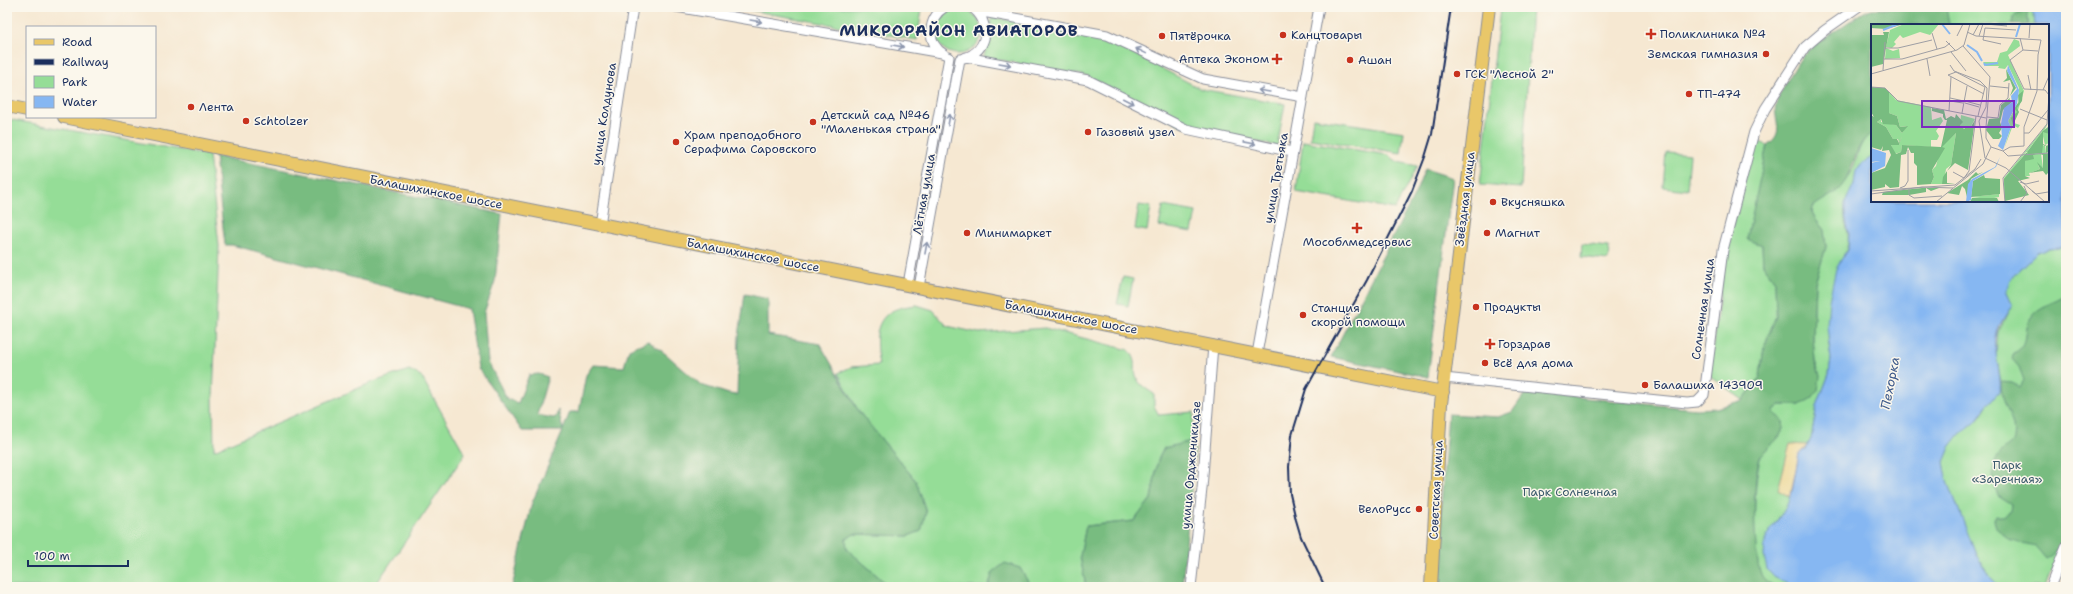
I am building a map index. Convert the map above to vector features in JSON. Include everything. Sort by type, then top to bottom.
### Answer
[{"type":"main road","name":"Звёздная улица","points":[[1443,392],[1489,7]]},
{"type":"main road","points":[[7,106],[26,110]]},
{"type":"main road","name":"Балашихинское шоссе","points":[[69,118],[1443,392]]},
{"type":"main road","name":"Советская улица","points":[[1431,587],[1443,392]]},
{"type":"street","name":"улица Колдунова","points":[[600,225],[633,7]]},
{"type":"street","points":[[676,7],[1088,80],[1186,130],[1292,152]]},
{"type":"street","points":[[945,7],[935,16],[931,32],[936,47],[945,55]]},
{"type":"street","name":"улица Третьяка","points":[[1257,354],[1319,7]]},
{"type":"street","name":"Солнечная улица","points":[[1444,378],[1687,403],[1697,402],[1704,395],[1723,250],[1754,132],[1765,109],[1805,47],[1825,30],[1858,7]]},
{"type":"street","points":[[963,58],[980,48],[984,41],[985,25],[974,9]]},
{"type":"street","points":[[974,9],[1107,35],[1203,79],[1302,97]]},
{"type":"street","name":"Лётная улица","points":[[914,286],[945,55]]},
{"type":"street","name":"Лётная улица","points":[[914,286],[963,58]]},
{"type":"street","name":"улица Орджоникидзе","points":[[1191,587],[1202,489],[1213,345]]},
{"type":"street","points":[[2050,587],[2066,546]]},
{"type":"green space","points":[[732,7],[907,7],[922,10],[917,40]]},
{"type":"green space","points":[[1509,7],[1532,7],[1521,188],[1480,185],[1500,9]]},
{"type":"green space","name":"Парк Солнечная","points":[[1891,7],[1946,7],[1949,24],[1871,24],[1871,134],[1861,144],[1846,181],[1834,193],[1813,207],[1812,212],[1824,230],[1826,247],[1815,283],[1813,337],[1815,361],[1820,376],[1818,390],[1812,398],[1800,405],[1780,405],[1774,410],[1774,413],[1783,421],[1782,432],[1761,456],[1756,479],[1755,533],[1758,564],[1763,578],[1777,587],[1435,587],[1448,414],[1498,417],[1512,412],[1526,392],[1696,409],[1716,408],[1743,400],[1760,377],[1764,347],[1776,316],[1775,281],[1763,265],[1762,245],[1747,239],[1767,145],[1773,140],[1778,130],[1775,109],[1776,103],[1795,67],[1806,53],[1833,32],[1868,10],[1885,9]]},
{"type":"green space","points":[[1946,7],[2029,7],[2034,15],[2035,24],[2028,24],[2029,19],[2013,17],[2012,24],[1949,24],[1949,22],[1932,24],[1947,10]]},
{"type":"green space","points":[[953,8],[963,8],[971,12],[977,18],[981,26],[981,36],[977,44],[971,50],[963,54],[953,54],[945,50],[939,44],[935,36],[935,26],[939,18],[945,12]]},
{"type":"green space","points":[[2023,11],[2028,13],[2028,24],[2012,24],[2013,17]]},
{"type":"green space","points":[[992,17],[1088,35],[1121,47],[1201,89],[1285,104],[1277,146],[1180,125],[1088,76],[984,57]]},
{"type":"green space","points":[[1313,118],[1404,132],[1401,153],[1310,139]]},
{"type":"green space","points":[[7,119],[209,155],[219,246],[213,398],[214,450],[373,382],[409,370],[421,376],[465,454],[374,587],[7,587]]},
{"type":"green space","points":[[1871,134],[1871,158],[1858,168],[1853,187],[1845,206],[1848,242],[1843,258],[1828,339],[1831,359],[1829,374],[1817,406],[1811,440],[1794,474],[1792,492],[1784,511],[1774,524],[1767,569],[1774,577],[1794,587],[1776,586],[1768,583],[1761,576],[1756,554],[1754,518],[1758,468],[1762,455],[1779,437],[1783,428],[1783,421],[1774,413],[1774,410],[1780,405],[1800,405],[1820,376],[1815,361],[1813,337],[1815,283],[1826,247],[1824,230],[1812,212],[1813,207],[1838,188],[1850,174],[1860,146]]},
{"type":"green space","points":[[1755,140],[1767,145],[1748,239],[1762,245],[1763,265],[1775,281],[1776,316],[1764,347],[1760,377],[1743,400],[1709,375],[1726,249]]},
{"type":"green space","points":[[1303,141],[1388,155],[1398,162],[1417,166],[1395,209],[1296,192]]},
{"type":"green space","points":[[1666,152],[1690,154],[1687,190],[1663,187]]},
{"type":"green space","points":[[215,156],[502,214],[495,281],[484,313],[488,362],[507,399],[518,403],[529,375],[539,374],[548,377],[537,415],[553,418],[556,417],[558,410],[563,430],[570,412],[579,412],[586,375],[593,365],[624,367],[629,349],[648,341],[667,355],[701,385],[737,395],[739,336],[745,294],[768,299],[768,335],[820,344],[859,412],[916,481],[926,512],[921,531],[908,536],[854,534],[846,539],[847,549],[890,587],[512,587],[532,503],[563,431],[522,431],[478,368],[469,309],[232,245],[225,245]]},
{"type":"green space","points":[[1425,169],[1453,178],[1428,377],[1331,357],[1415,194]]},
{"type":"green space","points":[[1139,205],[1151,207],[1147,231],[1135,229]]},
{"type":"green space","points":[[1163,206],[1196,212],[1192,232],[1159,226]]},
{"type":"green space","name":"Парк «Заречная»","points":[[2066,243],[2066,531],[2045,587],[1998,587],[1976,555],[1947,479],[1944,462],[1950,447],[1960,434],[1975,422],[1983,413],[2001,382],[1996,355],[1998,332],[2012,304],[2006,291],[2010,279],[2037,253],[2048,249],[2059,248]]},
{"type":"green space","points":[[1582,244],[1609,247],[1608,260],[1581,257]]},
{"type":"green space","points":[[1123,277],[1133,279],[1128,306],[1117,304]]},
{"type":"green space","points":[[2066,295],[2066,531],[2057,551],[2046,559],[2036,547],[2007,540],[1996,527],[1994,520],[1996,516],[2003,516],[2011,511],[2012,505],[1998,496],[1993,468],[1997,457],[2011,443],[2014,431],[2001,390],[2001,382],[2012,383],[2020,387],[2024,380],[2019,367],[2012,359],[2014,353],[2023,346],[2030,319],[2037,311]]},
{"type":"green space","points":[[917,305],[933,310],[947,326],[979,333],[1045,328],[1129,350],[1135,362],[1135,371],[1138,381],[1154,394],[1154,406],[1159,415],[1194,412],[1192,441],[1164,448],[1158,460],[1151,499],[1134,521],[1086,526],[1080,556],[1086,587],[1031,587],[1020,568],[993,572],[988,587],[890,587],[847,549],[846,539],[854,534],[908,536],[921,531],[926,512],[916,481],[859,412],[838,373],[851,367],[879,365],[877,335],[881,321],[892,311]]},
{"type":"green space","points":[[1192,441],[1195,450],[1182,587],[1086,587],[1080,556],[1086,526],[1134,521],[1151,499],[1158,460],[1164,448]]},
{"type":"green space","points":[[1005,563],[1020,568],[1031,587],[988,587],[993,572]]},
{"type":"sand","points":[[1790,444],[1807,445],[1799,455],[1790,497],[1778,490]]},
{"type":"water","name":"Пехорка","points":[[2029,7],[2066,7],[2066,243],[2059,248],[2048,249],[2037,253],[2010,279],[2006,291],[2012,304],[1998,328],[1996,340],[2000,392],[1996,394],[1975,422],[1960,434],[1950,447],[1944,462],[1947,479],[1976,555],[1998,587],[1794,587],[1774,577],[1767,569],[1764,556],[1765,543],[1767,535],[1784,511],[1792,492],[1799,454],[1805,449],[1811,439],[1817,406],[1829,374],[1831,359],[1827,326],[1829,301],[1836,269],[1848,248],[1849,234],[1845,216],[1845,203],[1854,184],[1856,171],[1861,164],[1871,158],[1871,202],[2049,202],[2049,24],[2035,24],[2034,15]]},
{"type":"railway","points":[[1325,587],[1301,537],[1290,494],[1289,467],[1292,435],[1306,389],[1367,280],[1412,191],[1425,157],[1432,134],[1451,7]]},
{"type":"place","name":"Поликлиника №4","points":[[1651,34]]},
{"type":"place","name":"Канцтовары","points":[[1283,35]]},
{"type":"place","name":"Пятёрочка","points":[[1162,36]]},
{"type":"place","name":"Земская гимназия","points":[[1766,54]]},
{"type":"place","name":"Аптека Эконом","points":[[1277,59]]},
{"type":"place","name":"Ашан","points":[[1350,60]]},
{"type":"place","name":"ГСК \"Лесной 2\"","points":[[1457,74]]},
{"type":"place","name":"ТП-474","points":[[1689,94]]},
{"type":"place","name":"Лента","points":[[191,107]]},
{"type":"place","name":"Schtolzer","points":[[246,121]]},
{"type":"place","name":"Детский сад №46 \"Маленькая страна\"","points":[[813,122]]},
{"type":"place","name":"Газовый узел","points":[[1088,132]]},
{"type":"place","name":"Храм преподобного Серафима Саровского","points":[[676,142]]},
{"type":"place","name":"Вкусняшка","points":[[1493,202]]},
{"type":"place","name":"Мособлмедсервис","points":[[1357,228]]},
{"type":"place","name":"Минимаркет","points":[[967,233]]},
{"type":"place","name":"Магнит","points":[[1487,233]]},
{"type":"place","name":"Продукты","points":[[1476,307]]},
{"type":"place","name":"Станция скорой помощи","points":[[1303,315]]},
{"type":"place","name":"Горздрав","points":[[1490,344]]},
{"type":"place","name":"Всё для дома","points":[[1485,363]]},
{"type":"place","name":"Балашиха 143909","points":[[1645,385]]},
{"type":"place","name":"ВелоРусс","points":[[1419,509]]},
{"type":"district","name":"МИКРОРАЙОН АВИАТОРОВ","points":[[959,30]]}]
